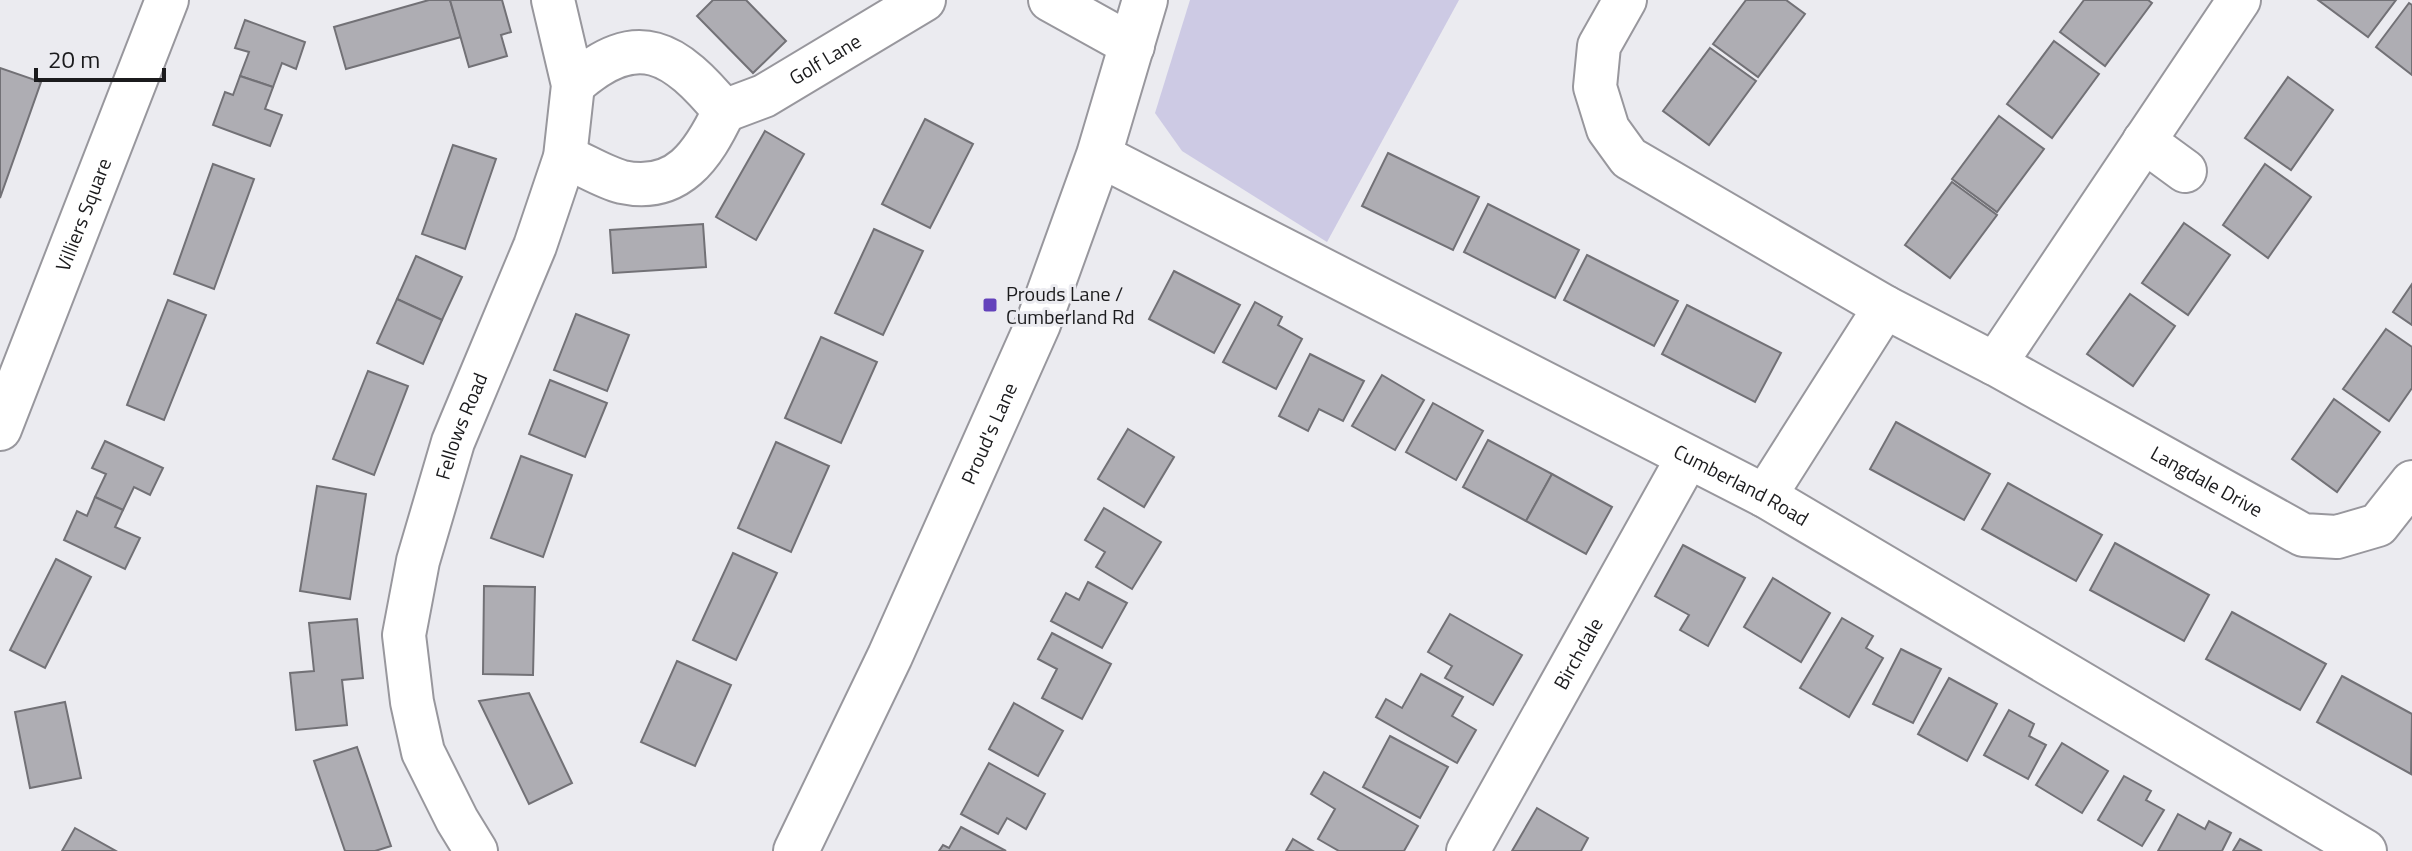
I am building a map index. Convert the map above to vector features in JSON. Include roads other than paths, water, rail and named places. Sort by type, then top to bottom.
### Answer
[{"type":"street","name":"Villiers Square","points":[[0,429],[167,0]]},
{"type":"street","name":"Fellows Road","points":[[476,851],[423,752],[412,702],[404,635],[418,561],[453,442],[535,246],[565,157],[573,85],[553,0]]},
{"type":"street","name":"Golf Lane","points":[[724,111],[764,96],[924,0]]},
{"type":"street","points":[[1050,0],[1133,46]]},
{"type":"street","name":"Proud's Lane","points":[[796,851],[896,643],[1038,324],[1099,155],[1145,0]]},
{"type":"street","name":"Langdale Drive","points":[[1625,0],[1599,46],[1595,87],[1608,129],[1629,158],[1885,307],[1995,364],[2303,535],[2337,537],[2378,525],[2412,482]]},
{"type":"street","points":[[1995,364],[2239,0]]},
{"type":"street","points":[[565,157],[620,181],[646,184],[669,179],[691,163],[709,144],[724,111],[698,79],[666,58],[646,51],[629,51],[613,57],[593,67],[573,85]]},
{"type":"street","points":[[2144,141],[2185,171]]},
{"type":"street","name":"Cumberland Road","points":[[1099,155],[1765,496],[2365,851]]},
{"type":"street","points":[[1765,496],[1885,307]]},
{"type":"street","name":"Birchdale","points":[[1468,851],[1688,457]]},
{"type":"place","name":"Prouds Lane / Cumberland Rd","points":[[990,305]]}]
